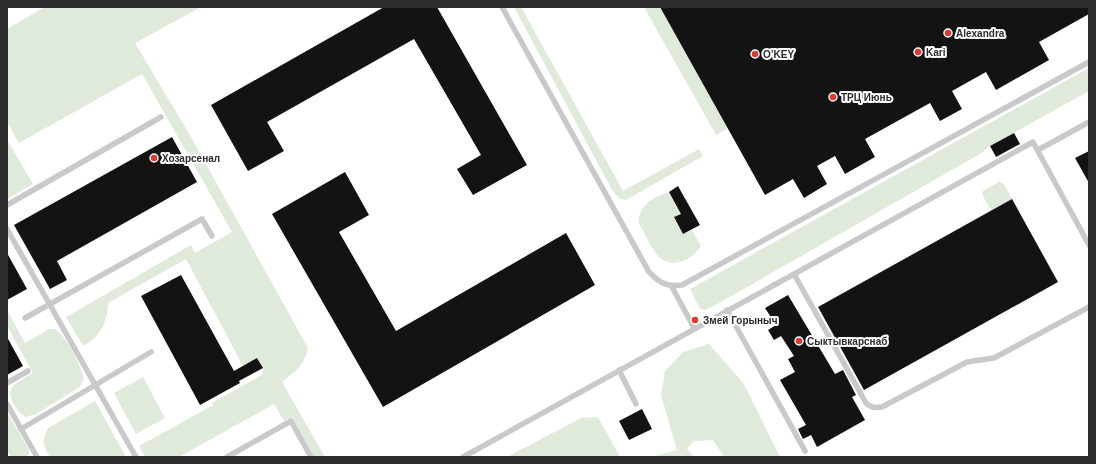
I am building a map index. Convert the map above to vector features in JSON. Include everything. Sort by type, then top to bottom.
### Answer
[{"type":"lane","points":[[502,7],[649,272],[660,282],[672,287],[682,285],[1089,62]]},
{"type":"lane","points":[[7,205],[161,117]]},
{"type":"lane","points":[[1038,150],[1089,122]]},
{"type":"lane","points":[[463,457],[1033,142],[1089,245]]},
{"type":"lane","points":[[25,318],[202,219],[212,236]]},
{"type":"lane","points":[[7,229],[136,457]]},
{"type":"lane","points":[[794,274],[866,403],[871,407],[877,408],[882,407],[967,362],[994,358],[1089,307]]},
{"type":"lane","points":[[672,287],[694,328]]},
{"type":"lane","points":[[728,310],[805,451]]},
{"type":"lane","points":[[21,429],[151,352]]},
{"type":"lane","points":[[619,370],[636,404]]},
{"type":"lane","points":[[7,383],[28,371]]},
{"type":"lane","points":[[7,404],[37,457]]},
{"type":"lane","points":[[227,457],[291,421],[311,457]]},
{"type":"green space","points":[[45,7],[201,7],[135,43],[187,130],[308,348],[302,364],[282,382],[325,457],[314,457],[292,417],[284,421],[274,404],[179,457],[145,457],[139,446],[213,405],[212,403],[262,375],[263,368],[257,358],[243,366],[186,259],[108,303],[106,317],[102,328],[94,338],[83,346],[66,317],[191,245],[195,253],[232,232],[142,74],[19,143],[7,122],[7,29]]},
{"type":"green space","points":[[514,7],[521,7],[623,191],[699,149],[703,156],[626,200],[619,198],[612,190]]},
{"type":"green space","points":[[644,7],[660,7],[728,128],[716,135]]},
{"type":"green space","points":[[1089,68],[1089,91],[990,146],[980,154],[714,306],[706,310],[700,309],[690,289]]},
{"type":"green space","points":[[7,140],[33,184],[7,199]]},
{"type":"green space","points":[[999,182],[1003,183],[1012,199],[991,211],[982,194],[983,191]]},
{"type":"green space","points":[[669,192],[681,214],[674,218],[683,234],[692,230],[701,246],[693,255],[682,262],[676,263],[664,260],[655,253],[639,223],[639,217],[644,207],[658,196]]},
{"type":"green space","points":[[7,310],[25,343],[49,329],[55,329],[60,333],[72,351],[84,378],[80,387],[36,414],[26,417],[13,403],[10,397],[10,392],[15,384],[33,373],[7,326]]},
{"type":"green space","points":[[709,344],[744,384],[780,457],[724,457],[713,440],[694,441],[687,449],[694,457],[653,457],[677,450],[661,395],[665,371],[683,352]]},
{"type":"green space","points":[[143,377],[165,418],[136,434],[114,393]]},
{"type":"green space","points":[[95,401],[126,457],[50,457],[44,443],[44,437],[48,428]]},
{"type":"green space","points":[[7,412],[29,450],[29,454],[25,457],[11,457],[7,450]]},
{"type":"green space","points":[[598,417],[620,457],[507,457],[581,418]]},
{"type":"building","points":[[384,7],[437,7],[527,165],[473,195],[457,169],[481,155],[414,39],[267,122],[284,151],[248,171],[211,105]]},
{"type":"building","name":"ТРЦ Июнь","points":[[660,7],[1089,7],[1089,14],[1039,42],[1049,60],[996,90],[986,72],[952,91],[962,109],[940,121],[930,103],[865,139],[875,157],[845,174],[835,156],[817,166],[827,184],[804,198],[793,179],[765,195]]},
{"type":"building","points":[[1014,133],[1020,144],[996,157],[990,146]]},
{"type":"building","points":[[172,137],[197,182],[57,261],[67,280],[50,289],[14,225]]},
{"type":"building","points":[[1089,151],[1089,183],[1075,158]]},
{"type":"building","points":[[345,172],[369,215],[339,232],[396,331],[566,233],[595,285],[383,407],[272,214]]},
{"type":"building","points":[[678,186],[700,225],[683,234],[674,217],[681,214],[669,192]]},
{"type":"building","points":[[1012,199],[1058,282],[864,390],[818,307]]},
{"type":"building","points":[[7,253],[27,289],[7,300]]},
{"type":"building","points":[[181,275],[234,371],[257,358],[263,368],[239,381],[240,383],[200,405],[141,296]]},
{"type":"building","points":[[788,295],[835,374],[843,370],[856,395],[852,397],[865,420],[817,447],[811,435],[803,439],[798,429],[806,425],[780,380],[795,372],[788,359],[794,356],[781,336],[774,340],[768,330],[776,325],[765,308]]},
{"type":"building","points":[[7,337],[23,366],[7,375]]},
{"type":"building","points":[[642,409],[652,429],[629,440],[619,421]]},
{"type":"place","name":"Alexandra","points":[[948,33]]},
{"type":"place","name":"Kari","points":[[918,52]]},
{"type":"place","name":"O’KEY","points":[[755,54]]},
{"type":"place","name":"ТРЦ Июнь","points":[[833,97]]},
{"type":"place","name":"Хозарсенал","points":[[154,158]]},
{"type":"place","name":"Змей Горыныч","points":[[695,320]]},
{"type":"place","name":"Сыктывкарснаб","points":[[799,341]]}]
